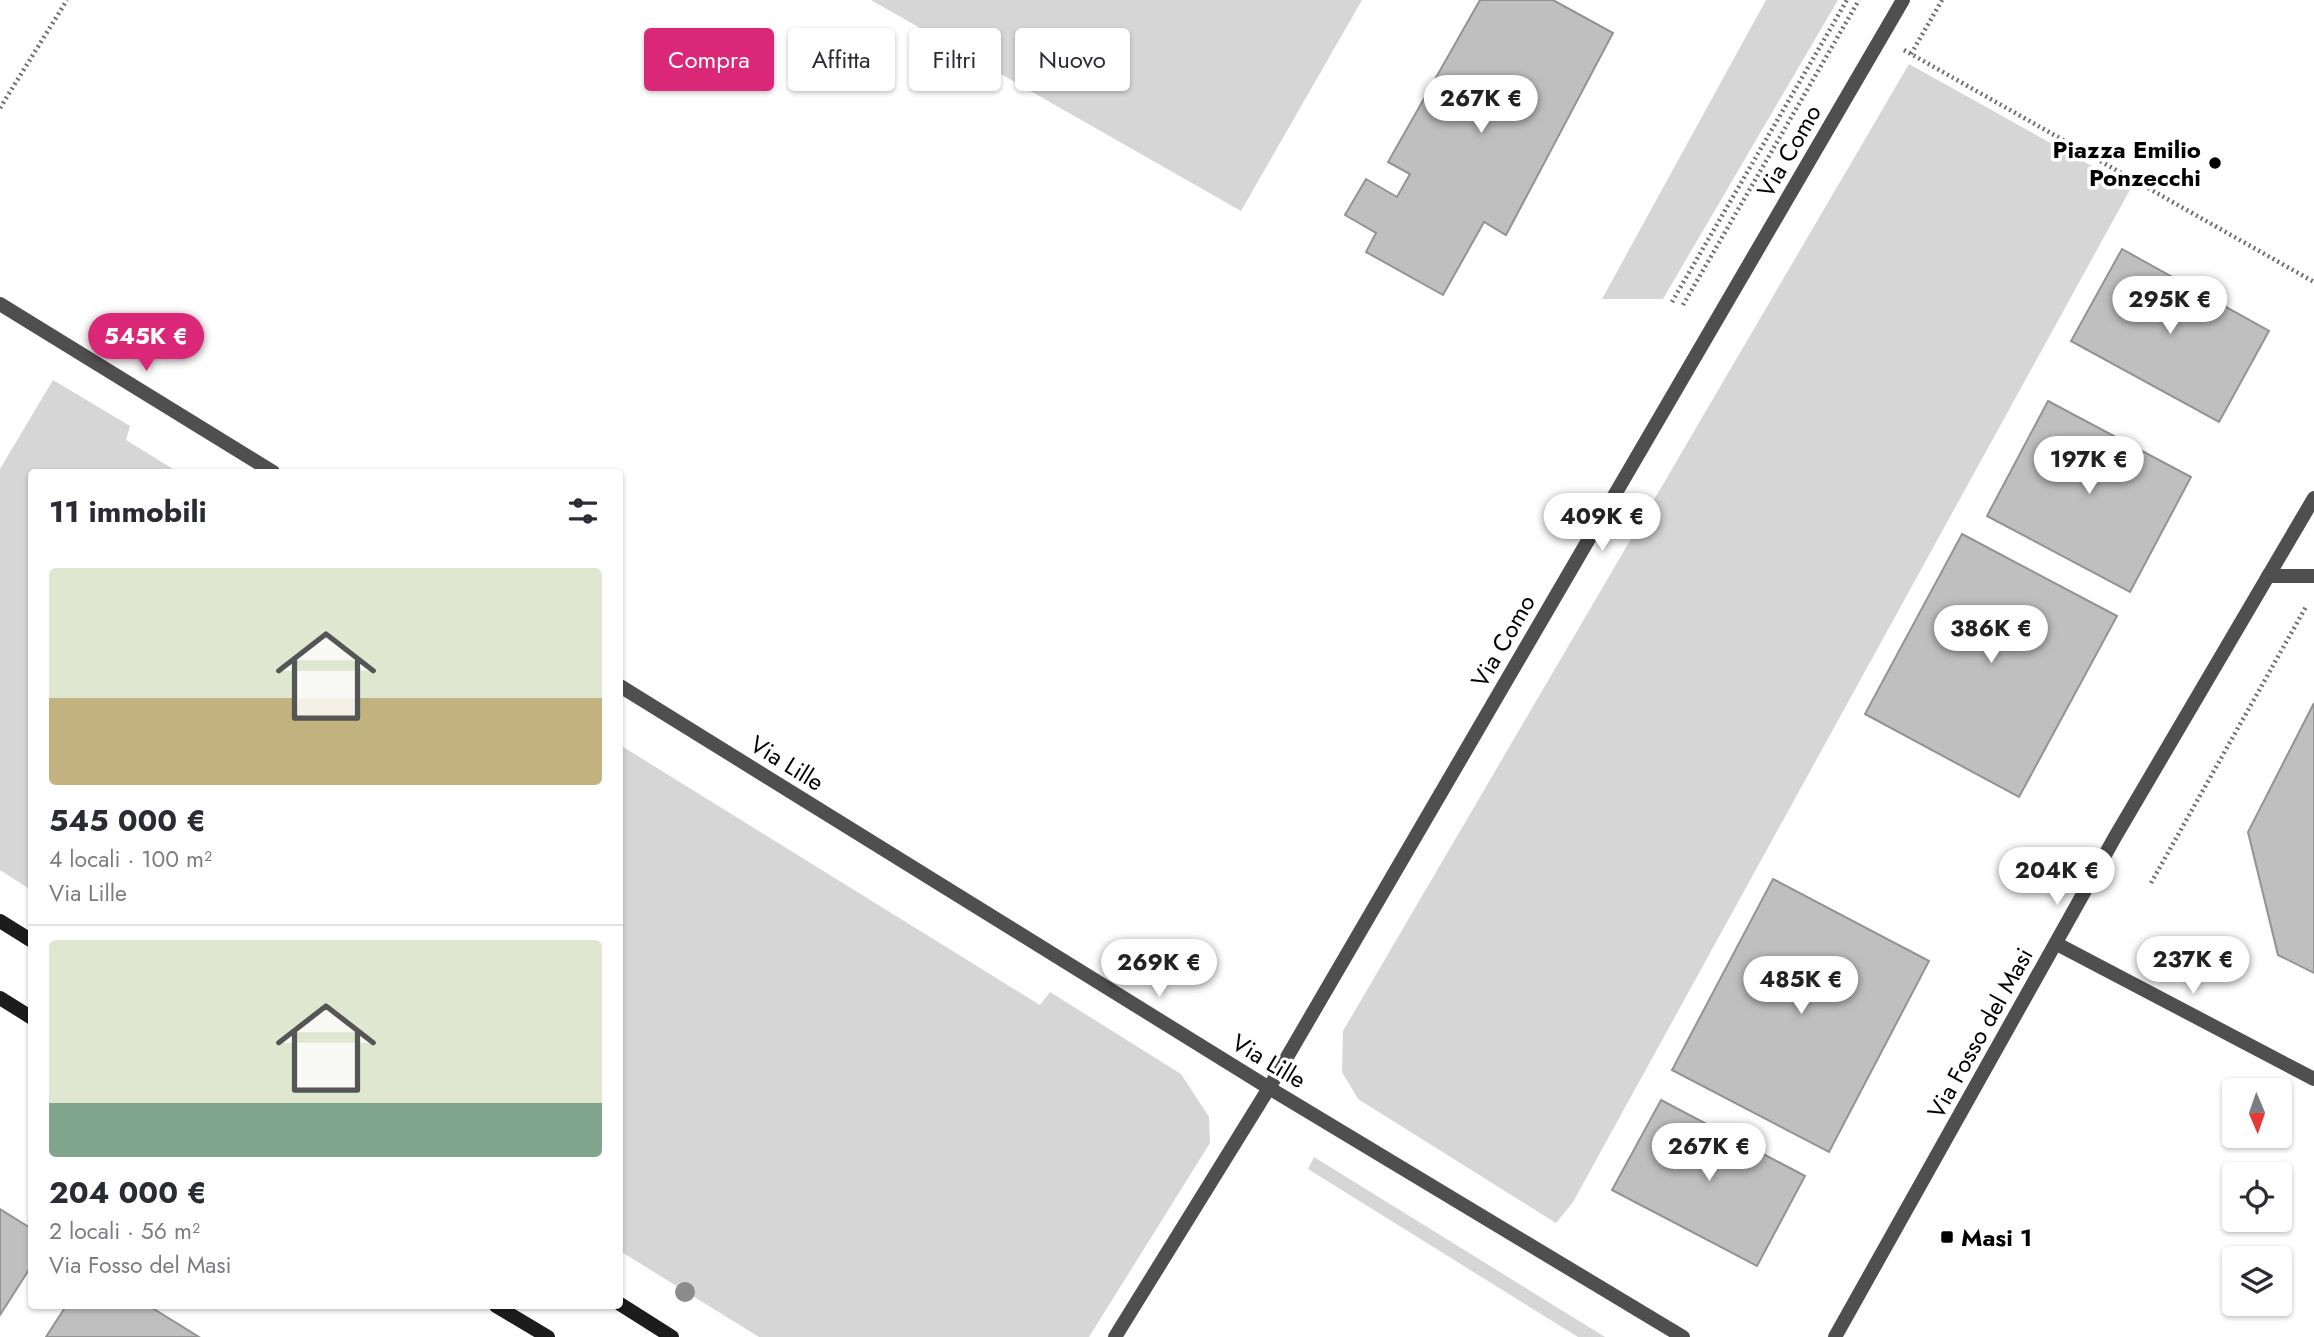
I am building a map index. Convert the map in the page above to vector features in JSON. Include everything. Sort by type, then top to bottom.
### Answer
[{"type":"main road","points":[[0,921],[28,938]]},
{"type":"main road","points":[[0,998],[28,1016]]},
{"type":"main road","points":[[623,1306],[672,1337]]},
{"type":"main road","points":[[501,1309],[548,1337]]},
{"type":"street","name":"Via Como","points":[[1115,1337],[1269,1088],[1903,0]]},
{"type":"street","points":[[0,304],[268,469]]},
{"type":"street","name":"Via Fosso del Masi","points":[[1835,1337],[2115,837],[2314,498]]},
{"type":"street","points":[[2268,576],[2314,576]]},
{"type":"street","name":"Via Lille","points":[[623,688],[1269,1088],[1684,1337]]},
{"type":"street","points":[[2057,944],[2314,1079]]},
{"type":"path","points":[[0,108],[67,0]]},
{"type":"path","points":[[1672,302],[1847,0]]},
{"type":"path","points":[[1683,304],[1859,0]]},
{"type":"path","points":[[1911,54],[1942,0]]},
{"type":"path","points":[[1849,18],[2314,282]]},
{"type":"path","points":[[2151,883],[2307,603]]},
{"type":"shaded area","points":[[871,0],[1362,0],[1241,211],[1031,91],[1130,91],[1130,28],[1015,28],[1015,82],[1001,74],[1001,28],[920,28]]},
{"type":"shaded area","points":[[1766,0],[1838,0],[1663,299],[1602,299]]},
{"type":"shaded area","points":[[1909,64],[2131,188],[1573,1202],[1556,1223],[1358,1099],[1342,1072],[1343,1031]]},
{"type":"shaded area","points":[[53,380],[130,426],[126,440],[173,469],[28,469],[28,888],[0,870],[0,469]]},
{"type":"shaded area","points":[[623,747],[1040,1005],[1050,992],[1181,1074],[1209,1117],[1210,1143],[1089,1337],[759,1337],[623,1253]]},
{"type":"shaded area","points":[[1314,1157],[1605,1337],[1578,1337],[1308,1169]]},
{"type":"building","points":[[1480,0],[1553,0],[1613,33],[1506,235],[1484,222],[1443,295],[1366,252],[1376,233],[1345,215],[1366,179],[1397,197],[1410,174],[1388,162]]},
{"type":"building","points":[[2122,249],[2269,331],[2219,422],[2071,341]]},
{"type":"building","points":[[2048,401],[2191,477],[2130,592],[1987,516]]},
{"type":"building","points":[[1962,534],[2117,616],[2019,797],[1865,714]]},
{"type":"building","points":[[2314,703],[2314,973],[2278,955],[2248,832]]},
{"type":"building","points":[[1773,879],[1929,961],[1829,1152],[1672,1070]]},
{"type":"building","points":[[1661,1100],[1805,1176],[1757,1266],[1612,1190]]},
{"type":"building","points":[[0,1209],[28,1226],[28,1271],[0,1315]]},
{"type":"building","points":[[64,1309],[154,1309],[199,1337],[46,1337]]},
{"type":"place","name":"Piazza Emilio Ponzecchi","points":[[2215,163]]},
{"type":"place","name":"Masi 1","points":[[1947,1237]]}]
